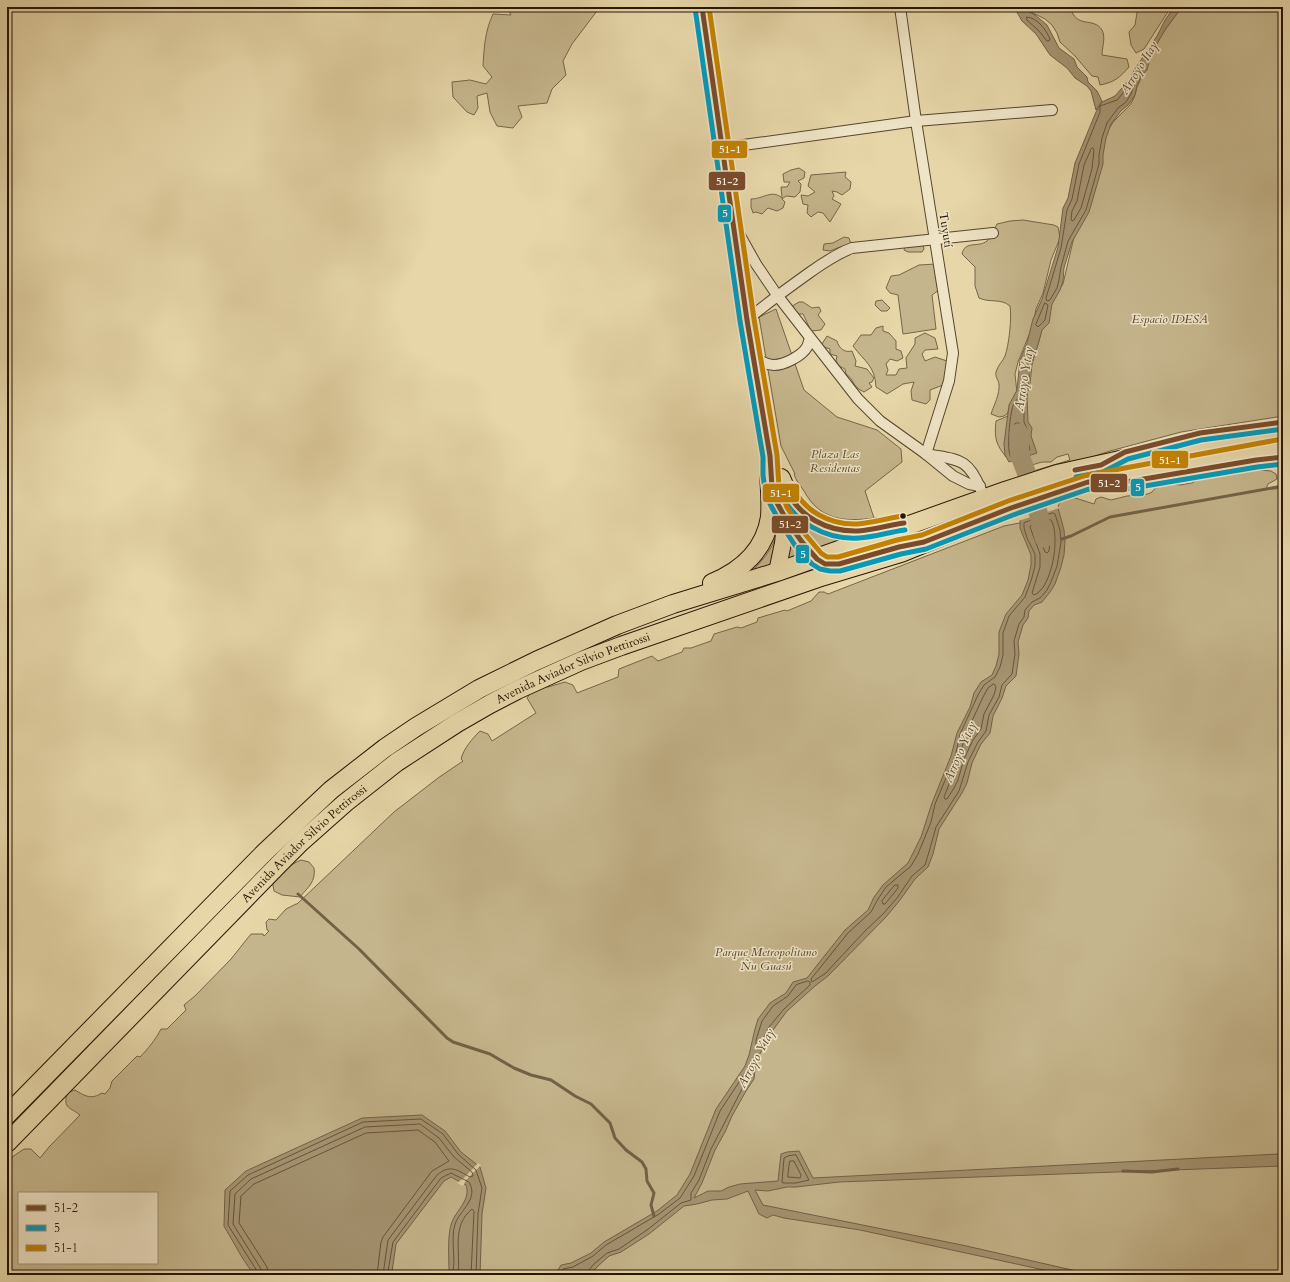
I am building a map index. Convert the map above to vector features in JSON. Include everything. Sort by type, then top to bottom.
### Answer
[{"type":"highway","points":[[1101,465],[1125,452],[1200,433],[1283,422]]},
{"type":"highway","name":"Avenida Aviador Silvio Pettirossi","points":[[7,1143],[301,842],[345,803],[397,762],[464,719],[516,690],[581,661],[621,646],[818,578],[901,553],[924,542],[1011,508],[1062,482],[1101,465],[1165,450],[1229,439],[1283,432]]},
{"type":"highway","name":"Avenida Aviador Silvio Pettirossi","points":[[7,1115],[286,831],[353,772],[416,727],[479,689],[542,658],[617,625],[673,604],[777,572],[917,523],[982,492],[1005,491],[1062,482],[1088,482],[1210,458],[1283,446]]},
{"type":"highway","points":[[1088,482],[1111,483],[1132,481],[1256,460],[1283,457]]},
{"type":"highway","points":[[775,476],[792,501],[800,509],[810,518],[832,528],[846,531],[859,531],[917,523]]},
{"type":"highway","points":[[673,604],[687,595],[725,578],[752,557],[763,540],[768,528],[775,476]]},
{"type":"highway","points":[[816,559],[831,565],[839,564],[899,547],[924,542]]},
{"type":"highway","points":[[621,646],[646,632],[757,592],[766,587],[773,580],[777,572]]},
{"type":"main road","points":[[702,7],[747,320],[770,456],[775,476],[785,494],[786,518],[777,572]]},
{"type":"main road","points":[[786,518],[803,544],[816,559]]},
{"type":"street","name":"Tuyutí","points":[[900,7],[934,239],[953,353],[949,381],[926,454]]},
{"type":"street","points":[[722,148],[916,121],[1052,110]]},
{"type":"street","points":[[733,223],[756,264],[776,295],[858,399],[880,421],[926,454],[957,479],[982,492]]},
{"type":"street","points":[[747,320],[776,295],[840,252],[852,248],[993,233]]},
{"type":"street","points":[[754,357],[762,362],[774,365],[785,363],[804,351],[810,338]]},
{"type":"street","points":[[926,454],[959,460],[967,464],[973,471],[982,492]]},
{"type":"green space","points":[[507,7],[600,7],[572,44],[563,61],[566,75],[552,89],[547,103],[518,106],[522,117],[513,128],[497,126],[490,112],[487,93],[477,96],[478,108],[474,115],[467,112],[453,97],[452,82],[470,80],[486,84],[492,77],[483,66],[484,46],[490,20],[493,14],[511,15]]},
{"type":"green space","points":[[1025,7],[1070,7],[1073,14],[1081,21],[1094,24],[1102,30],[1104,39],[1102,55],[1127,59],[1129,67],[1116,79],[1100,85],[1098,77],[1092,76],[1075,56],[1060,42],[1052,25],[1045,19],[1027,10]]},
{"type":"green space","points":[[1138,7],[1171,7],[1144,49],[1136,53],[1131,45],[1129,32],[1135,25]]},
{"type":"green space","name":"Espacio IDESA","points":[[1181,7],[1283,7],[1283,416],[1181,432],[1110,451],[1028,478],[1027,473],[1070,460],[1068,454],[1057,457],[1051,462],[1042,462],[1025,467],[1022,460],[1007,458],[1000,449],[995,432],[996,421],[1015,413],[1023,407],[1030,384],[1032,365],[1046,315],[1053,299],[1063,284],[1074,237],[1104,136],[1114,121],[1130,105],[1159,38]]},
{"type":"green space","points":[[799,168],[805,172],[804,178],[798,181],[801,184],[800,192],[795,197],[786,196],[782,199],[785,202],[783,208],[777,211],[768,208],[762,214],[756,212],[753,213],[751,199],[771,194],[778,195],[782,198],[781,187],[787,187],[790,182],[784,182],[783,174]]},
{"type":"green space","points":[[846,172],[845,177],[851,182],[850,189],[842,195],[832,191],[834,196],[832,199],[841,204],[830,222],[823,213],[818,212],[811,217],[807,213],[808,205],[803,204],[801,195],[808,196],[815,192],[808,186],[811,175]]},
{"type":"green space","points":[[1023,220],[1054,225],[1058,227],[1060,238],[1051,260],[1043,293],[1036,309],[1033,325],[1018,362],[1015,374],[1017,393],[1007,414],[999,417],[991,414],[998,396],[999,388],[996,372],[1005,356],[1008,345],[1011,311],[1010,306],[1003,302],[979,298],[975,286],[975,267],[962,254],[966,247],[987,241],[992,235],[997,224]]},
{"type":"green space","points":[[844,237],[849,238],[851,244],[830,251],[823,250],[824,244],[833,243]]},
{"type":"green space","points":[[923,245],[924,249],[922,252],[908,252],[904,250],[905,246]]},
{"type":"green space","points":[[936,264],[939,290],[932,295],[936,329],[903,334],[898,295],[890,293],[886,288],[891,276],[899,275],[919,265]]},
{"type":"green space","points":[[882,300],[890,308],[887,311],[881,311],[875,305],[876,301]]},
{"type":"green space","points":[[799,302],[803,302],[812,308],[819,307],[821,311],[818,315],[825,324],[821,330],[811,331],[803,314],[794,314],[789,308]]},
{"type":"green space","name":"Plaza Las Residentas","points":[[776,309],[804,390],[837,417],[877,430],[901,449],[902,462],[865,491],[874,518],[852,520],[842,519],[825,513],[810,501],[796,479],[781,446],[759,317]]},
{"type":"green space","points":[[883,326],[883,331],[889,333],[896,341],[896,349],[901,351],[903,358],[897,361],[890,359],[886,364],[888,370],[886,375],[896,375],[899,369],[907,368],[906,358],[915,344],[915,338],[925,333],[935,338],[938,349],[925,350],[922,354],[925,361],[935,357],[950,362],[943,385],[930,390],[930,400],[926,404],[912,400],[911,391],[914,382],[903,384],[887,394],[876,387],[874,374],[869,365],[853,346],[861,335],[871,335],[876,328]]},
{"type":"green space","points":[[827,336],[837,341],[842,349],[852,351],[856,361],[855,366],[867,369],[874,378],[872,382],[869,383],[872,387],[864,392],[857,388],[851,378],[846,374],[845,369],[839,366],[836,361],[837,356],[830,354],[830,349],[824,347],[822,344]]},
{"type":"green space","name":"Parque Metropolitano Ñu Guasú","points":[[1245,465],[1260,470],[1271,471],[1276,474],[1277,479],[1268,484],[1266,489],[1276,489],[1283,485],[1283,1275],[7,1275],[7,1165],[11,1165],[12,1157],[24,1149],[31,1149],[40,1158],[80,1115],[68,1107],[66,1102],[67,1093],[75,1090],[91,1097],[102,1093],[105,1094],[110,1088],[112,1081],[137,1056],[140,1057],[143,1054],[161,1029],[167,1029],[186,1010],[184,1005],[196,995],[231,959],[251,934],[263,934],[264,936],[269,931],[267,930],[266,922],[269,919],[276,920],[286,909],[297,904],[394,812],[463,761],[461,759],[466,747],[480,731],[488,734],[492,741],[536,713],[527,698],[532,691],[539,686],[548,687],[565,682],[573,685],[577,693],[618,677],[619,669],[652,656],[658,661],[682,652],[684,648],[691,648],[711,641],[714,634],[737,627],[741,628],[757,622],[758,618],[785,610],[787,611],[811,601],[819,592],[828,594],[1004,526],[1055,516],[1059,504],[1069,496],[1094,504],[1096,499],[1101,497],[1111,500],[1127,496],[1148,494],[1152,492],[1159,484],[1164,483],[1180,485],[1192,483],[1210,472],[1230,470]]},
{"type":"green space","points":[[1032,491],[936,528],[838,558]]},
{"type":"green space","points":[[790,513],[849,537],[818,550]]},
{"type":"green space","points":[[780,525],[774,564],[752,571],[769,550]]},
{"type":"green space","points":[[787,535],[804,555],[783,562]]},
{"type":"green space","points":[[301,860],[309,862],[314,868],[314,877],[311,884],[300,897],[282,895],[274,891],[272,880],[285,868]]},
{"type":"water","points":[[1014,7],[1020,7],[1035,15],[1047,25],[1059,48],[1074,59],[1077,67],[1087,77],[1088,82],[1097,91],[1102,101],[1096,110],[1091,91],[1087,86],[1075,78],[1067,68],[1050,55],[1036,34],[1022,21]]},
{"type":"water","name":"Arroyo Itay","points":[[1174,7],[1182,7],[1165,30],[1151,54],[1147,70],[1142,75],[1135,95],[1111,124],[1106,138],[1103,164],[1089,212],[1072,242],[1064,268],[1063,281],[1052,304],[1049,323],[1042,330],[1031,364],[1027,397],[1028,422],[1032,428],[1031,436],[1037,453],[1009,462],[1005,455],[1004,444],[1009,405],[1017,390],[1020,360],[1027,343],[1033,319],[1042,299],[1058,247],[1063,208],[1068,198],[1075,163],[1096,112],[1102,102],[1115,96],[1129,80]]},
{"type":"water","points":[[1058,508],[1064,530],[1065,542],[1064,555],[1055,584],[1042,602],[1034,605],[1029,611],[1028,618],[1023,625],[1018,642],[1019,654],[1016,676],[1006,686],[993,716],[990,733],[981,744],[972,763],[967,783],[939,829],[928,867],[915,879],[886,917],[828,976],[787,1011],[773,1030],[756,1061],[754,1079],[732,1116],[694,1198],[708,1191],[721,1191],[740,1184],[778,1181],[781,1154],[799,1151],[813,1178],[1279,1154],[1283,1154],[1283,1166],[839,1182],[787,1187],[768,1191],[755,1190],[763,1205],[962,1245],[1094,1275],[1067,1275],[860,1230],[773,1215],[767,1218],[759,1214],[748,1191],[727,1199],[712,1200],[684,1206],[649,1234],[621,1252],[609,1256],[590,1275],[555,1275],[561,1265],[571,1263],[591,1253],[604,1242],[657,1211],[677,1195],[690,1174],[716,1109],[745,1066],[758,1019],[770,1003],[786,993],[793,982],[807,978],[845,930],[868,910],[874,897],[883,885],[908,863],[921,837],[932,803],[951,756],[957,733],[970,707],[974,693],[981,682],[992,675],[996,666],[999,654],[999,632],[1006,614],[1022,595],[1028,580],[1031,555],[1020,528],[1020,519]]},
{"type":"water","points":[[422,1115],[445,1131],[461,1152],[480,1167],[486,1188],[482,1214],[480,1275],[448,1275],[450,1227],[467,1195],[466,1185],[451,1177],[444,1181],[396,1244],[392,1272],[395,1275],[254,1275],[224,1226],[225,1190],[246,1171],[362,1118]]},
{"type":"pier","points":[[1057,506],[1060,508],[1018,521],[1020,517]]},
{"type":"pier","points":[[478,1163],[481,1165],[466,1180],[463,1186],[457,1183],[464,1178]]},
{"type":"waterway","name":"Arroyo Ytay","points":[[1019,433],[1020,456],[1033,490],[1044,538]]},
{"type":"waterway","points":[[1062,539],[1110,517],[1283,486]]},
{"type":"waterway","points":[[298,894],[359,949],[447,1038],[453,1042],[490,1054],[514,1068],[531,1075],[551,1080],[575,1096],[591,1104],[610,1123],[615,1138],[626,1150],[642,1162],[646,1169],[647,1181],[654,1193],[651,1205],[654,1216]]},
{"type":"waterway","points":[[1123,1171],[1152,1172],[1178,1169]]},
{"type":"transit line","name":"51-2","points":[[702,7],[747,320],[770,456],[772,488],[776,501],[787,521],[802,542],[817,559],[825,564],[839,564],[899,547],[924,542],[1011,508],[1088,482],[1111,483],[1132,481],[1256,460],[1283,457]]},
{"type":"transit line","name":"51-1","points":[[709,7],[754,319],[777,455],[779,487],[787,507],[800,528],[821,553],[827,557],[838,557],[897,540],[922,535],[1008,501],[1087,475],[1282,439]]},
{"type":"transit line","name":"5","points":[[695,8],[740,321],[763,457],[765,490],[770,504],[781,524],[796,547],[812,564],[820,569],[840,571],[901,554],[926,549],[1013,515],[1089,489],[1111,490],[1133,488],[1283,464]]},
{"type":"transit line","name":"51-2","points":[[1075,470],[1101,465],[1125,452],[1200,433],[1283,422]]},
{"type":"transit line","name":"5","points":[[1076,477],[1103,472],[1128,459],[1201,440],[1283,429]]},
{"type":"transit line","name":"51-1","points":[[792,485],[797,494],[810,509],[818,515],[837,522],[847,524],[869,523],[903,516]]},
{"type":"transit line","name":"51-2","points":[[786,488],[791,498],[806,515],[815,521],[836,529],[847,531],[870,530],[904,523]]},
{"type":"transit line","name":"5","points":[[780,491],[785,502],[802,520],[812,527],[834,536],[847,538],[871,537],[905,530]]}]
